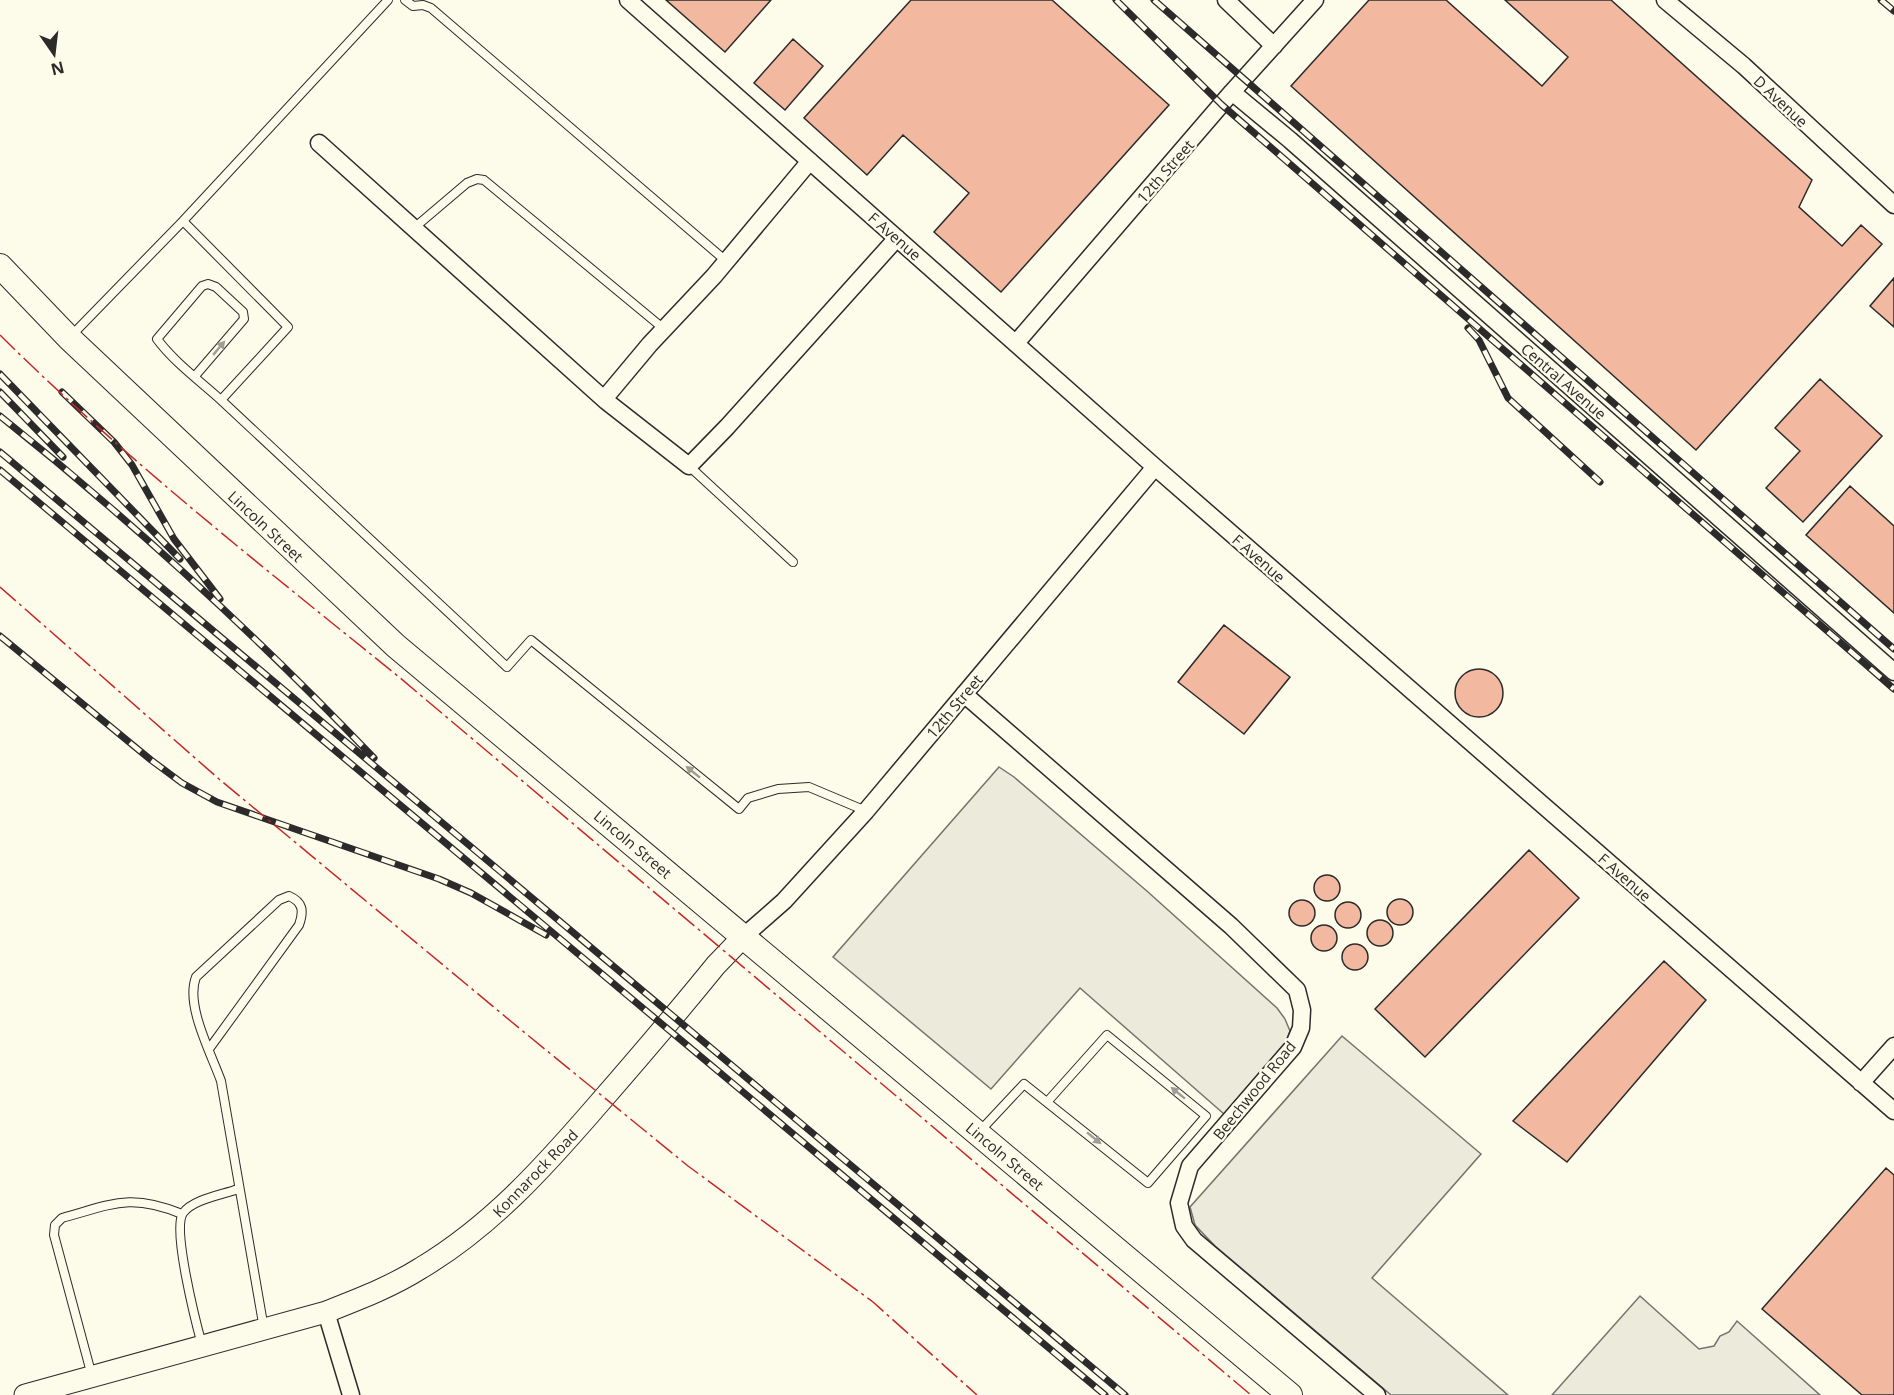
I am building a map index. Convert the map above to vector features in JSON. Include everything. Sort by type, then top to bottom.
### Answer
[{"type":"main road","name":"Lincoln Street","points":[[0,266],[69,339],[396,646],[1290,1395]]},
{"type":"street","name":"F Avenue","points":[[627,0],[1155,467],[1894,1111]]},
{"type":"street","points":[[1226,0],[1274,46]]},
{"type":"street","name":"12th Street","points":[[1016,343],[1232,92],[1315,0]]},
{"type":"street","name":"D Avenue","points":[[1665,0],[1744,66],[1894,205]]},
{"type":"street","name":"Central Avenue","points":[[1232,92],[1290,140],[1894,672]]},
{"type":"street","points":[[320,143],[604,399],[689,466],[897,238]]},
{"type":"street","points":[[604,399],[726,261],[810,161]]},
{"type":"street","name":"12th Street","points":[[743,937],[784,901],[866,811],[1155,467]]},
{"type":"street","name":"Beechwood Road","points":[[964,694],[1238,933],[1297,990],[1301,1019],[1293,1047],[1190,1166],[1179,1203],[1184,1226],[1194,1240],[1377,1395]]},
{"type":"street","name":"Konnarock Road","points":[[37,1393],[326,1312],[374,1293],[421,1269],[483,1225],[511,1201],[553,1156],[743,937]]},
{"type":"street","points":[[1861,1083],[1894,1046]]},
{"type":"street","points":[[326,1312],[351,1395]]},
{"type":"lane","points":[[69,339],[183,221],[388,0]]},
{"type":"lane","points":[[405,0],[413,6],[423,4],[431,8],[726,261]]},
{"type":"lane","points":[[414,228],[467,183],[477,179],[484,180],[664,329]]},
{"type":"lane","points":[[183,221],[288,327],[221,400]]},
{"type":"lane","points":[[195,376],[244,319],[243,312],[216,287],[208,284],[202,286],[157,339],[195,376],[507,667],[531,640],[739,809],[748,798],[778,789],[809,787],[866,811]]},
{"type":"lane","points":[[689,466],[793,562]]},
{"type":"lane","points":[[209,1049],[299,925],[303,915],[302,907],[297,899],[289,896],[279,900],[196,977],[191,989],[209,1049],[220,1081],[238,1189],[246,1214],[255,1288],[264,1329]]},
{"type":"lane","points":[[978,1134],[1024,1084],[1148,1183],[1206,1116],[1107,1035],[1048,1101]]},
{"type":"lane","points":[[202,1346],[189,1291],[180,1228],[182,1214],[192,1206],[238,1189]]},
{"type":"lane","points":[[92,1377],[54,1235],[55,1225],[62,1218],[122,1202],[153,1202],[182,1214]]},
{"type":"shaded area","points":[[999,767],[1014,777],[1148,892],[1277,1008],[1285,1019],[1290,1031],[1286,1042],[1224,1114],[1080,988],[991,1089],[833,957]]},
{"type":"shaded area","points":[[1342,1036],[1481,1154],[1372,1278],[1508,1395],[1391,1395],[1215,1246],[1195,1225],[1190,1207]]},
{"type":"shaded area","points":[[1640,1296],[1699,1349],[1714,1346],[1720,1336],[1729,1332],[1737,1321],[1820,1395],[1552,1395]]},
{"type":"building","points":[[666,0],[771,0],[725,52]]},
{"type":"building","points":[[911,0],[1052,0],[1169,105],[1001,292],[934,232],[969,193],[903,135],[867,175],[804,118]]},
{"type":"building","points":[[1369,0],[1446,0],[1542,86],[1568,57],[1505,0],[1611,0],[1812,180],[1799,207],[1842,246],[1861,225],[1882,244],[1696,450],[1291,86]]},
{"type":"building","points":[[793,39],[823,66],[785,110],[754,83]]},
{"type":"building","points":[[1894,278],[1894,327],[1870,306]]},
{"type":"building","points":[[1820,379],[1882,436],[1803,522],[1766,488],[1800,451],[1775,428]]},
{"type":"building","points":[[1850,486],[1894,526],[1894,613],[1806,535]]},
{"type":"building","points":[[1224,625],[1290,677],[1244,734],[1178,682]]},
{"type":"building","points":[[1474,669],[1484,669],[1496,676],[1503,688],[1503,698],[1496,710],[1484,717],[1474,717],[1459,706],[1455,698],[1455,688],[1466,673]]},
{"type":"building","points":[[1529,850],[1579,898],[1425,1057],[1375,1009]]},
{"type":"building","points":[[1327,875],[1336,879],[1340,888],[1336,897],[1327,901],[1318,897],[1314,888],[1318,879]]},
{"type":"building","points":[[1400,899],[1409,903],[1413,912],[1409,921],[1400,925],[1391,921],[1387,912],[1391,903]]},
{"type":"building","points":[[1302,900],[1311,904],[1315,913],[1311,922],[1302,926],[1293,922],[1289,913],[1293,904]]},
{"type":"building","points":[[1348,902],[1357,906],[1361,915],[1357,924],[1348,928],[1339,924],[1335,915],[1339,906]]},
{"type":"building","points":[[1380,920],[1389,924],[1393,933],[1389,942],[1380,946],[1371,942],[1367,933],[1371,924]]},
{"type":"building","points":[[1324,925],[1333,929],[1337,938],[1333,947],[1324,951],[1315,947],[1311,938],[1315,929]]},
{"type":"building","points":[[1355,944],[1364,948],[1368,957],[1364,966],[1355,970],[1346,966],[1342,957],[1346,948]]},
{"type":"building","points":[[1664,961],[1706,1000],[1567,1162],[1513,1121]]},
{"type":"building","points":[[1886,1168],[1894,1175],[1894,1395],[1862,1395],[1762,1309]]},
{"type":"railway","points":[[1116,0],[1222,105],[1894,689]]},
{"type":"railway","points":[[1154,0],[1894,649]]},
{"type":"railway","points":[[1881,0],[1894,11]]},
{"type":"railway","points":[[1468,328],[1479,340],[1508,398],[1600,482]]},
{"type":"railway","points":[[0,374],[180,559]]},
{"type":"railway","points":[[0,392],[63,457]]},
{"type":"railway","points":[[62,392],[114,442],[132,465],[174,539],[220,599]]},
{"type":"railway","points":[[0,416],[98,497],[193,581],[285,668],[374,758]]},
{"type":"railway","points":[[0,452],[1125,1395]]},
{"type":"railway","points":[[0,470],[1105,1395]]},
{"type":"railway","points":[[0,636],[182,783],[217,802],[439,879],[471,893],[546,935]]},
{"type":"power","points":[[0,335],[96,425],[195,511],[399,677],[1251,1395]]},
{"type":"power","points":[[0,587],[219,779],[519,1028],[688,1166],[873,1302],[977,1395]]}]
